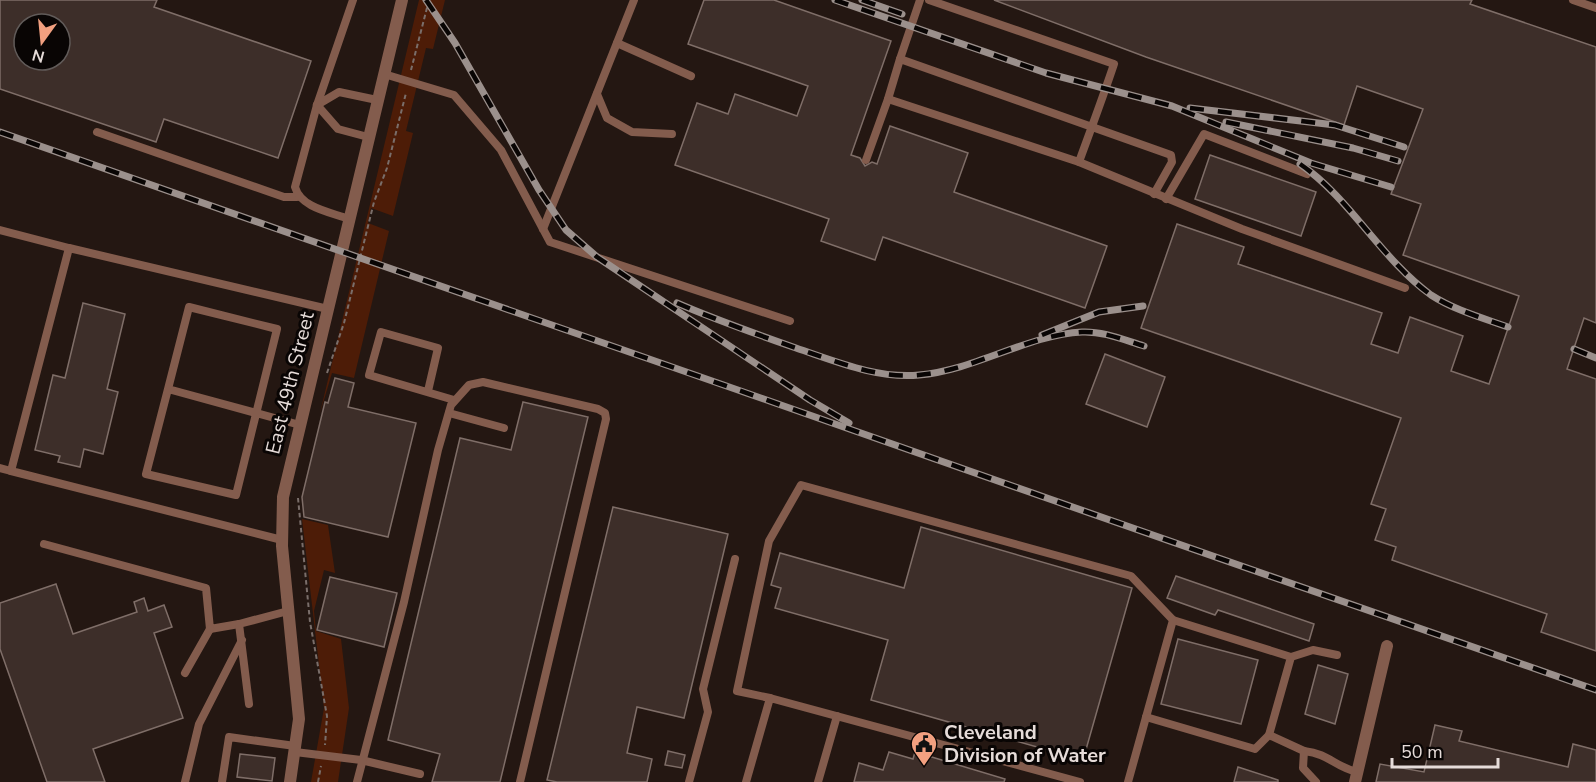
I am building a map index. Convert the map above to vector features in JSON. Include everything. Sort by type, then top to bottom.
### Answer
[{"type":"street","name":"East 49th Street","points":[[290,782],[299,719],[282,540],[283,497],[402,0]]},
{"type":"street","points":[[1356,777],[1387,646]]},
{"type":"lane","points":[[297,197],[295,187],[317,105],[353,0]]},
{"type":"lane","points":[[543,229],[634,0]]},
{"type":"lane","points":[[866,160],[920,0]]},
{"type":"lane","points":[[929,0],[1114,64],[1079,162]]},
{"type":"lane","points":[[1573,0],[1596,8]]},
{"type":"lane","points":[[617,43],[691,76]]},
{"type":"lane","points":[[900,59],[1171,155],[1172,162],[1154,194]]},
{"type":"lane","points":[[384,74],[454,95],[501,150],[550,242],[790,321]]},
{"type":"lane","points":[[317,105],[339,92],[377,100]]},
{"type":"lane","points":[[597,94],[608,118],[632,132],[672,134]]},
{"type":"lane","points":[[888,99],[1079,162],[1166,199],[1405,288]]},
{"type":"lane","points":[[317,105],[338,129],[368,137]]},
{"type":"lane","points":[[97,132],[284,197],[297,197],[307,204],[349,219]]},
{"type":"lane","points":[[1166,199],[1204,134],[1308,174]]},
{"type":"lane","points":[[0,230],[328,309]]},
{"type":"lane","points":[[11,471],[69,248]]},
{"type":"lane","points":[[189,307],[277,329],[236,495],[146,474],[168,389],[189,307]]},
{"type":"lane","points":[[428,391],[438,348],[381,332],[369,375],[454,400]]},
{"type":"lane","points":[[357,782],[404,602],[438,450],[449,413],[454,400],[469,385],[483,382],[605,413],[520,782]]},
{"type":"lane","points":[[168,389],[300,424]]},
{"type":"lane","points":[[449,413],[504,428]]},
{"type":"lane","points":[[0,468],[282,540]]},
{"type":"lane","points":[[1080,782],[737,691],[769,541],[801,485],[1131,576],[1173,620],[1291,657],[1313,650],[1337,655]]},
{"type":"lane","points":[[44,544],[206,588],[210,629],[185,673]]},
{"type":"lane","points":[[689,782],[708,712],[703,689],[735,559]]},
{"type":"lane","points":[[210,629],[288,611]]},
{"type":"lane","points":[[1128,782],[1173,620]]},
{"type":"lane","points":[[239,624],[249,704]]},
{"type":"lane","points":[[185,782],[199,724],[242,640]]},
{"type":"lane","points":[[1146,717],[1255,749],[1269,735],[1291,657]]},
{"type":"lane","points":[[746,782],[770,698]]},
{"type":"lane","points":[[818,782],[837,716]]},
{"type":"lane","points":[[1269,735],[1305,751],[1323,753],[1356,777]]},
{"type":"lane","points":[[222,782],[229,737],[361,760],[420,774]]},
{"type":"lane","points":[[1305,751],[1303,768],[1316,782]]},
{"type":"path","points":[[326,377],[344,323],[366,233],[387,168],[429,0]]},
{"type":"path","points":[[297,492],[310,622],[327,716],[326,741]]},
{"type":"path","points":[[318,782],[321,770]]},
{"type":"shaded area","points":[[419,0],[445,0],[433,49],[426,48],[406,131],[413,133],[393,216],[371,208],[368,223],[389,231],[354,378],[332,373],[320,413]]},
{"type":"shaded area","points":[[302,519],[328,525],[335,573],[324,570],[314,611],[316,631],[341,639],[349,708],[338,782],[311,782],[324,708]]},
{"type":"building","points":[[0,0],[157,0],[154,7],[311,61],[278,158],[164,119],[156,142],[0,89]]},
{"type":"building","points":[[704,0],[774,0],[891,41],[851,155],[860,158],[865,166],[872,162],[877,164],[890,126],[968,153],[954,192],[1107,246],[1085,308],[883,237],[875,260],[821,241],[829,219],[675,165],[697,103],[728,114],[735,94],[797,116],[808,86],[688,44]]},
{"type":"building","points":[[994,0],[1472,0],[1470,4],[1596,47],[1596,323],[1584,318],[1567,369],[1596,379],[1596,651],[1541,632],[1547,614],[1392,560],[1396,547],[1375,540],[1386,509],[1371,504],[1401,418],[1141,328],[1177,224],[1244,247],[1238,264],[1382,313],[1371,344],[1398,353],[1410,317],[1463,336],[1451,371],[1489,384],[1519,296],[1403,255],[1421,204],[1391,194],[1423,109],[1357,86],[1344,125],[1146,57]]},
{"type":"building","points":[[1210,155],[1316,192],[1301,236],[1195,199]]},
{"type":"building","points":[[83,303],[125,314],[107,389],[118,392],[103,454],[84,449],[80,467],[58,462],[60,456],[35,450],[53,375],[65,378]]},
{"type":"building","points":[[1105,354],[1165,377],[1147,427],[1086,404]]},
{"type":"building","points":[[335,378],[354,383],[348,407],[416,423],[388,537],[304,517],[302,497],[325,402],[328,403]]},
{"type":"building","points":[[523,402],[588,417],[500,782],[432,782],[440,754],[388,740],[460,438],[511,450]]},
{"type":"building","points":[[613,507],[728,534],[684,718],[637,707],[627,753],[652,759],[647,782],[547,780]]},
{"type":"building","points":[[921,527],[1132,588],[1083,760],[871,700],[888,640],[775,608],[781,588],[771,585],[780,553],[904,588]]},
{"type":"building","points":[[1176,576],[1314,624],[1309,641],[1218,610],[1215,615],[1167,598]]},
{"type":"building","points":[[330,577],[397,593],[384,647],[317,630]]},
{"type":"building","points":[[56,584],[73,634],[137,612],[134,602],[144,598],[148,611],[164,605],[172,627],[154,633],[183,718],[93,749],[105,782],[47,782],[0,649],[0,603]]},
{"type":"building","points":[[1178,639],[1258,660],[1241,724],[1161,704]]},
{"type":"building","points":[[1318,665],[1348,674],[1335,724],[1305,714]]},
{"type":"building","points":[[1435,725],[1462,731],[1459,741],[1568,767],[1573,744],[1596,750],[1596,782],[1376,782],[1380,764],[1424,772]]},
{"type":"building","points":[[668,751],[685,755],[682,768],[665,765]]},
{"type":"building","name":"Cleveland Division of Water","points":[[889,752],[913,759],[915,752],[1005,779],[1004,782],[854,782],[859,763],[883,770]]},
{"type":"building","points":[[240,754],[275,758],[272,781],[237,777]]},
{"type":"building","points":[[1238,767],[1278,780],[1278,782],[1234,782]]},
{"type":"railway","points":[[426,0],[455,43],[539,190],[566,230],[597,257],[810,400],[849,423]]},
{"type":"railway","points":[[835,0],[1046,73],[1172,106],[1311,163],[1391,187]]},
{"type":"railway","points":[[862,0],[902,14]]},
{"type":"railway","points":[[1190,108],[1335,125],[1404,147]]},
{"type":"railway","points":[[1226,122],[1353,148],[1398,161]]},
{"type":"railway","points":[[0,132],[1596,690]]},
{"type":"railway","points":[[1300,164],[1335,194],[1396,264],[1431,295],[1459,309],[1508,327]]},
{"type":"railway","points":[[677,303],[736,327],[856,368],[903,376],[961,367],[1041,339],[1082,332],[1106,334],[1144,346]]},
{"type":"railway","points":[[1042,335],[1099,312],[1143,306]]},
{"type":"railway","points":[[1574,349],[1596,358]]},
{"type":"place","name":"Cleveland Division of Water","points":[[924,767]]}]
